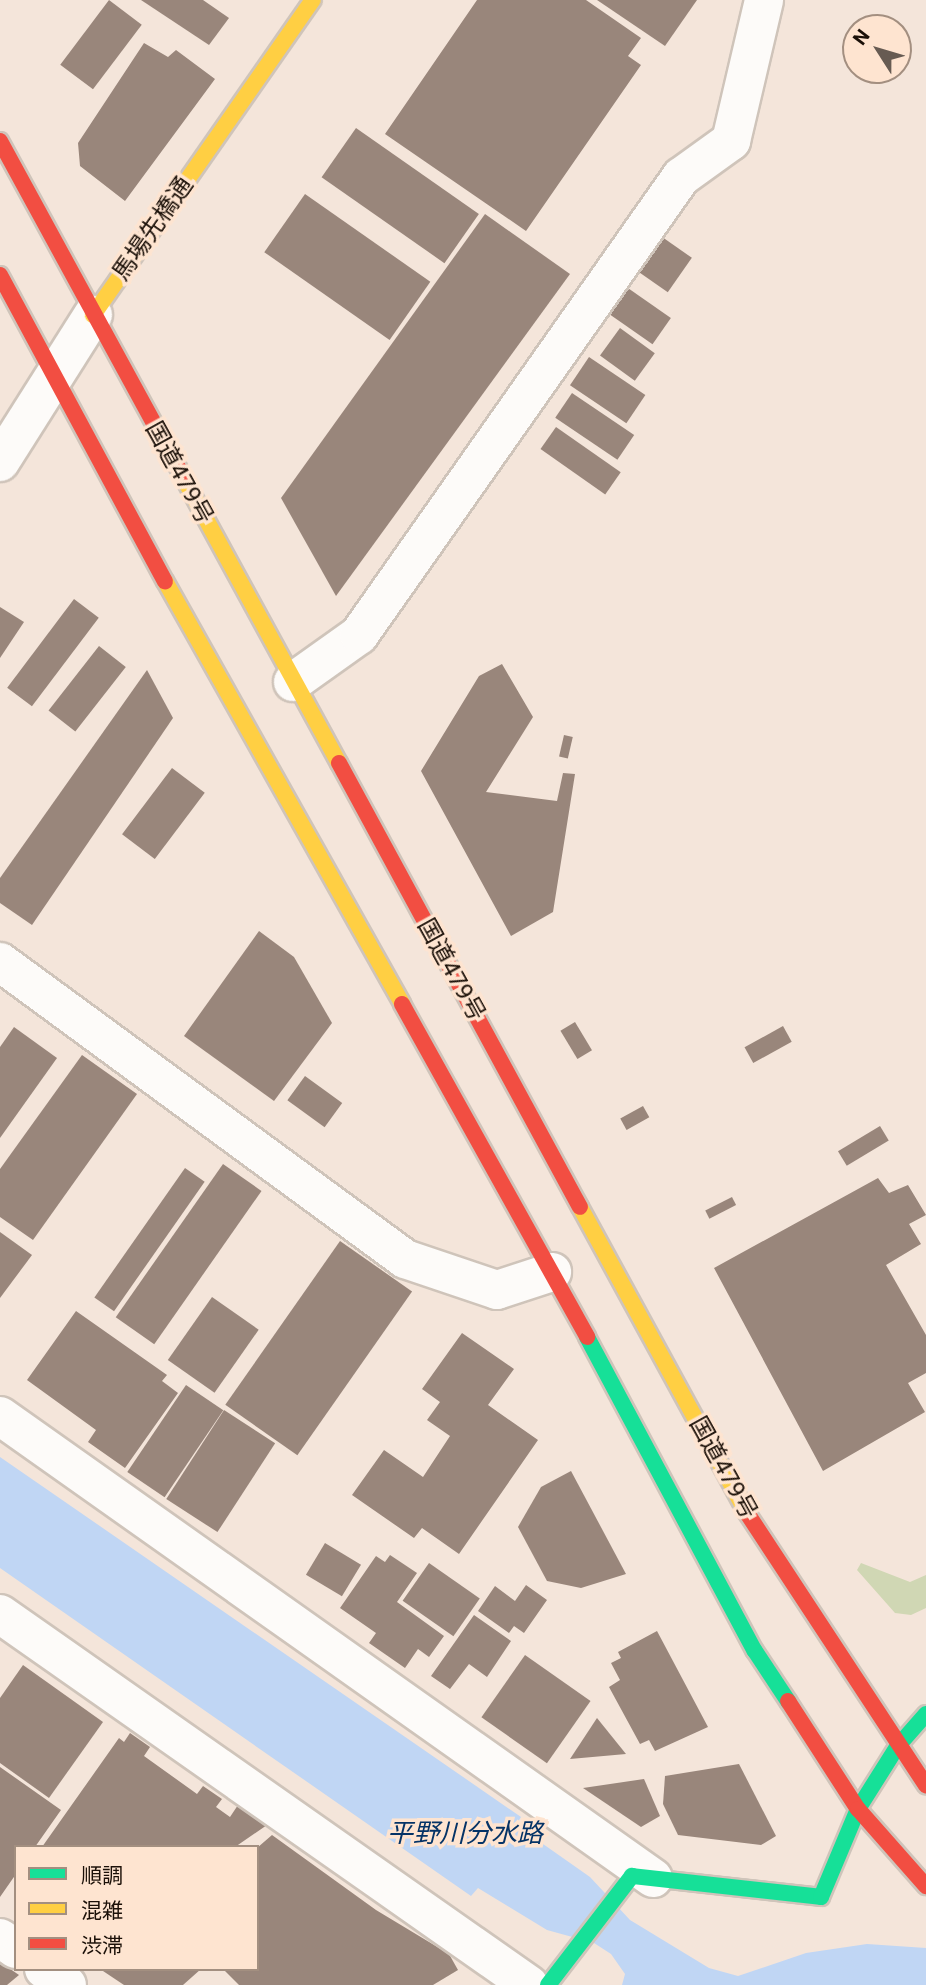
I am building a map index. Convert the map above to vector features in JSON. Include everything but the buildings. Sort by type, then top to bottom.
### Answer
[{"type":"main road","name":"馬場先橋通","points":[[93,315],[313,0]]},
{"type":"main road","name":"国道479号","points":[[0,141],[753,1524],[897,1746],[926,1785]]},
{"type":"main road","points":[[0,275],[54,382],[552,1272],[755,1651],[858,1809],[926,1886]]},
{"type":"main road","points":[[545,1982],[643,1877],[821,1897],[858,1809],[897,1746],[926,1714]]},
{"type":"street","points":[[293,682],[359,635],[681,177],[731,141],[764,0]]},
{"type":"street","name":"馬場先橋通","points":[[0,462],[54,382],[93,315]]},
{"type":"street","points":[[0,962],[405,1259],[497,1290],[552,1272]]},
{"type":"street","points":[[0,1416],[643,1877]]},
{"type":"street","points":[[0,1614],[545,1982]]},
{"type":"street","points":[[47,1971],[67,1985]]},
{"type":"green space","points":[[861,1563],[910,1582],[926,1575],[926,1608],[911,1615],[895,1613],[857,1570]]},
{"type":"water","name":"平野川分水路","points":[[0,1457],[521,1817],[516,1825],[590,1877],[630,1920],[709,1968],[738,1976],[806,1953],[867,1944],[926,1948],[926,1985],[622,1985],[625,1974],[611,1954],[594,1943],[547,1930],[478,1888],[471,1896],[0,1568]]},
{"type":"traffic: fast","points":[[587,1337],[755,1651],[788,1701]]},
{"type":"traffic: fast","points":[[548,1985],[632,1876],[821,1897],[858,1809],[897,1747],[926,1714]]},
{"type":"traffic: slow","points":[[93,315],[313,0]]},
{"type":"traffic: slow","points":[[183,477],[339,763]]},
{"type":"traffic: slow","points":[[165,581],[402,1004]]},
{"type":"traffic: slow","points":[[580,1207],[747,1513]]},
{"type":"traffic: jam","points":[[0,141],[183,477]]},
{"type":"traffic: jam","points":[[0,275],[165,581]]},
{"type":"traffic: jam","points":[[339,763],[580,1207]]},
{"type":"traffic: jam","points":[[402,1004],[587,1337]]},
{"type":"traffic: jam","points":[[747,1513],[926,1785]]},
{"type":"traffic: jam","points":[[788,1701],[858,1809],[926,1886]]}]
